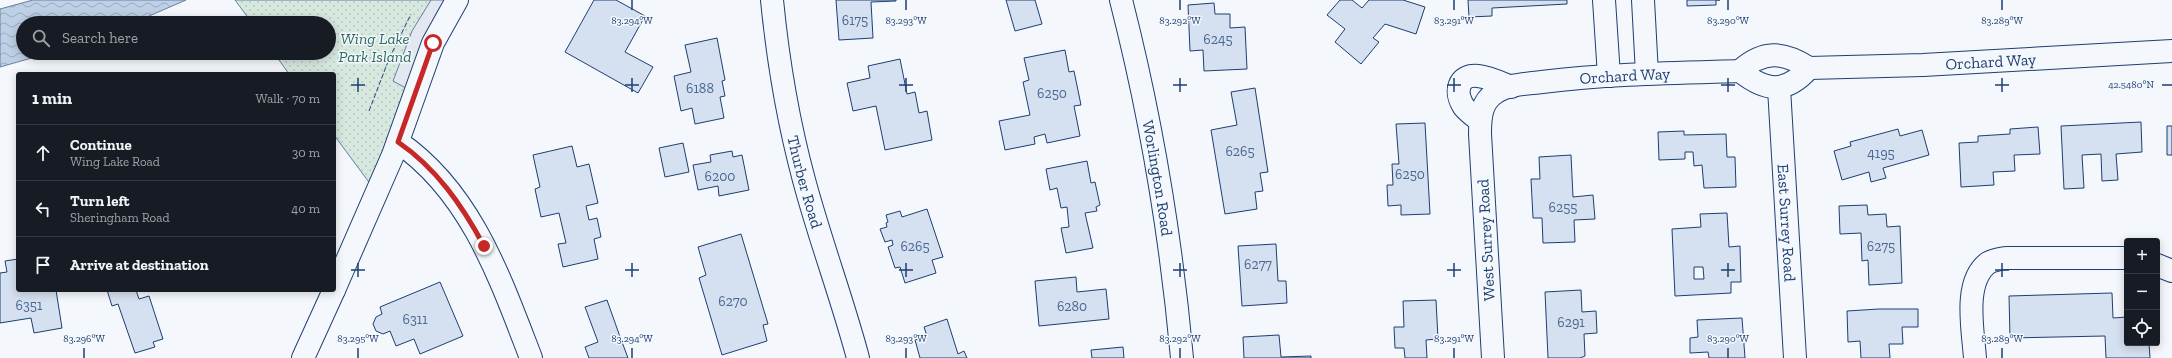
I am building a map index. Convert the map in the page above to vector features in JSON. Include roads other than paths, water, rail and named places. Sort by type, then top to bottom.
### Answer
[{"type":"street","points":[[336,285],[398,142],[433,43],[457,0]]},
{"type":"street","name":"Thurber Road","points":[[772,0],[780,69],[793,135],[804,180],[858,358]]},
{"type":"street","name":"Worlington Road","points":[[1121,0],[1151,134],[1165,221],[1182,358]]},
{"type":"street","points":[[1604,0],[1609,76]]},
{"type":"street","points":[[1643,0],[1647,74]]},
{"type":"street","name":"Orchard Way","points":[[1809,68],[1923,65],[2172,51]]},
{"type":"street","points":[[1770,55],[1784,55],[1809,68],[1793,83],[1779,88],[1750,80],[1740,71],[1750,62],[1770,55]]},
{"type":"street","name":"Orchard Way","points":[[1487,100],[1496,92],[1511,86],[1609,76],[1740,71]]},
{"type":"street","name":"Orchard Way","points":[[1480,121],[1465,108],[1461,102],[1458,95],[1460,81],[1469,76],[1479,76],[1511,86]]},
{"type":"street","name":"East Surrey Road","points":[[1779,88],[1795,358]]},
{"type":"street","name":"West Surrey Road","points":[[1487,100],[1482,110],[1480,121],[1493,358]]},
{"type":"street","points":[[398,142],[418,156],[436,174],[475,228],[495,269],[531,358]]},
{"type":"street","points":[[1975,358],[1972,296],[1974,282],[1981,270],[1989,262],[2006,258],[2124,258]]},
{"type":"street","points":[[2160,266],[2172,271]]},
{"type":"street","points":[[303,358],[333,292]]},
{"type":"water","points":[[33,0],[186,0],[149,16],[16,16],[16,60],[24,60],[0,67],[0,9]]},
{"type":"park label","name":"Wing Lake Park Island","points":[[375,47]]}]
